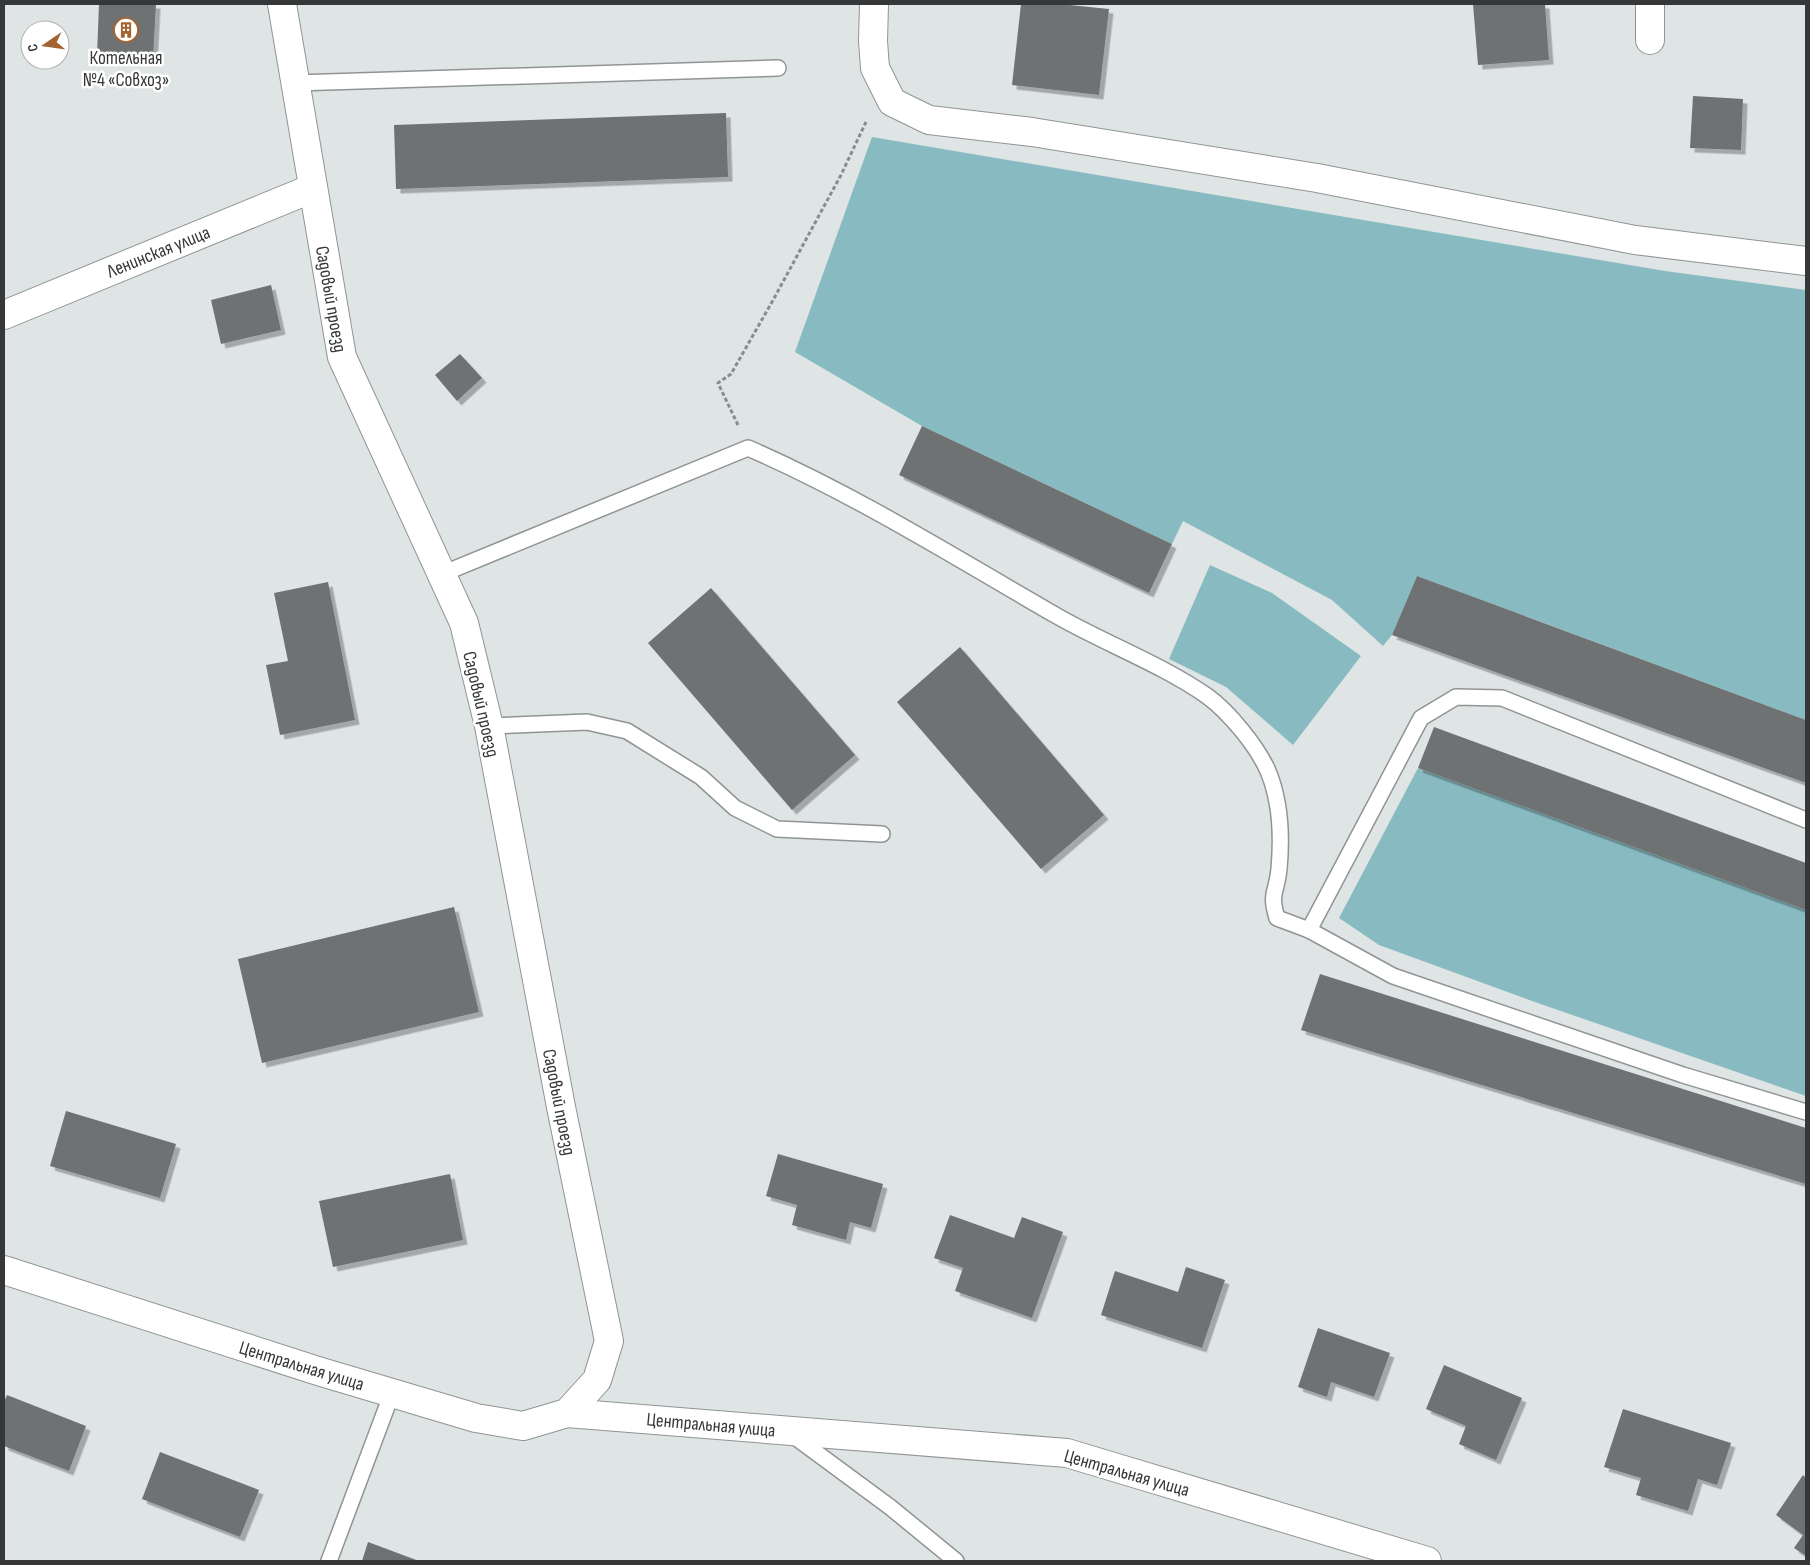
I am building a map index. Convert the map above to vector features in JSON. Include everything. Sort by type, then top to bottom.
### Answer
[{"type":"street","name":"Садовый проезд","points":[[282,4],[342,358],[464,623],[489,726],[561,1107],[608,1341],[597,1380],[567,1413]]},
{"type":"street","points":[[874,4],[873,41],[875,68],[892,102],[929,120],[1032,132],[1318,178],[1635,240],[1806,261]]},
{"type":"street","points":[[1650,4],[1650,40]]},
{"type":"street","name":"Ленинская улица","points":[[4,315],[313,188]]},
{"type":"street","name":"Центральная улица","points":[[4,1270],[476,1418],[523,1426],[567,1413],[1067,1453],[1427,1561]]},
{"type":"lane","points":[[295,83],[778,68]]},
{"type":"lane","points":[[442,574],[748,448],[805,472],[1086,632],[1138,657],[1208,697],[1242,730],[1268,770],[1281,814],[1279,871],[1272,901],[1277,918],[1309,930],[1393,976],[1683,1075],[1806,1112]]},
{"type":"lane","points":[[1309,930],[1421,718],[1456,697],[1502,698],[1806,820]]},
{"type":"lane","points":[[489,726],[587,722],[627,731],[701,777],[735,808],[777,829],[882,834]]},
{"type":"lane","points":[[329,1561],[392,1393]]},
{"type":"lane","points":[[787,1430],[890,1507],[956,1561]]},
{"type":"path","points":[[748,448],[718,383],[731,374],[772,302],[841,175],[884,84]]},
{"type":"shaded area","points":[[872,137],[1665,271],[1806,290],[1806,720],[1417,576],[1392,635],[1383,646],[1332,600],[1183,521],[1172,544],[922,426],[795,352]]},
{"type":"shaded area","points":[[1210,565],[1272,593],[1361,656],[1293,745],[1226,687],[1169,659]]},
{"type":"shaded area","points":[[1418,768],[1806,910],[1806,1096],[1532,1001],[1379,945],[1339,918]]},
{"type":"building","name":"Котельная №4 «Совхоз»","points":[[99,4],[156,4],[153,59],[97,55]]},
{"type":"building","points":[[1021,4],[1060,4],[1109,9],[1099,95],[1012,85]]},
{"type":"building","points":[[1473,4],[1545,4],[1549,60],[1478,65]]},
{"type":"building","points":[[1693,96],[1743,99],[1741,150],[1690,148]]},
{"type":"building","points":[[726,113],[728,177],[396,189],[394,125]]},
{"type":"building","points":[[271,285],[281,330],[221,344],[211,300]]},
{"type":"building","points":[[460,354],[482,378],[457,401],[435,375]]},
{"type":"building","points":[[922,426],[1172,544],[1149,593],[899,475]]},
{"type":"building","points":[[1417,576],[1806,720],[1806,783],[1392,635]]},
{"type":"building","points":[[328,582],[355,720],[280,735],[266,665],[288,661],[274,593]]},
{"type":"building","points":[[711,588],[855,755],[792,810],[648,643]]},
{"type":"building","points":[[960,647],[1104,815],[1041,869],[897,702]]},
{"type":"building","points":[[1434,727],[1806,863],[1806,910],[1418,768]]},
{"type":"building","points":[[454,907],[479,1012],[262,1063],[238,959]]},
{"type":"building","points":[[1320,974],[1806,1128],[1806,1184],[1301,1030]]},
{"type":"building","points":[[66,1111],[176,1144],[160,1198],[50,1166]]},
{"type":"building","points":[[778,1154],[883,1184],[871,1228],[850,1222],[846,1240],[792,1225],[797,1205],[766,1196]]},
{"type":"building","points":[[450,1174],[463,1240],[333,1267],[319,1201]]},
{"type":"building","points":[[950,1215],[1014,1238],[1022,1217],[1063,1232],[1032,1318],[955,1291],[963,1268],[934,1258]]},
{"type":"building","points":[[1186,1267],[1225,1280],[1202,1348],[1101,1315],[1115,1271],[1178,1292]]},
{"type":"building","points":[[1318,1328],[1390,1353],[1374,1397],[1331,1382],[1327,1397],[1298,1387]]},
{"type":"building","points":[[1444,1365],[1522,1398],[1496,1460],[1459,1444],[1466,1426],[1426,1409]]},
{"type":"building","points":[[7,1395],[86,1426],[69,1471],[4,1446],[4,1402]]},
{"type":"building","points":[[1623,1409],[1731,1443],[1717,1485],[1698,1479],[1688,1511],[1636,1495],[1641,1478],[1604,1467]]},
{"type":"building","points":[[160,1452],[259,1490],[240,1537],[142,1499]]},
{"type":"building","points":[[1803,1475],[1806,1478],[1806,1556],[1794,1548],[1803,1535],[1776,1515]]},
{"type":"building","points":[[368,1542],[419,1561],[362,1561]]},
{"type":"place","name":"Котельная №4 «Совхоз»","points":[[126,30]]}]
